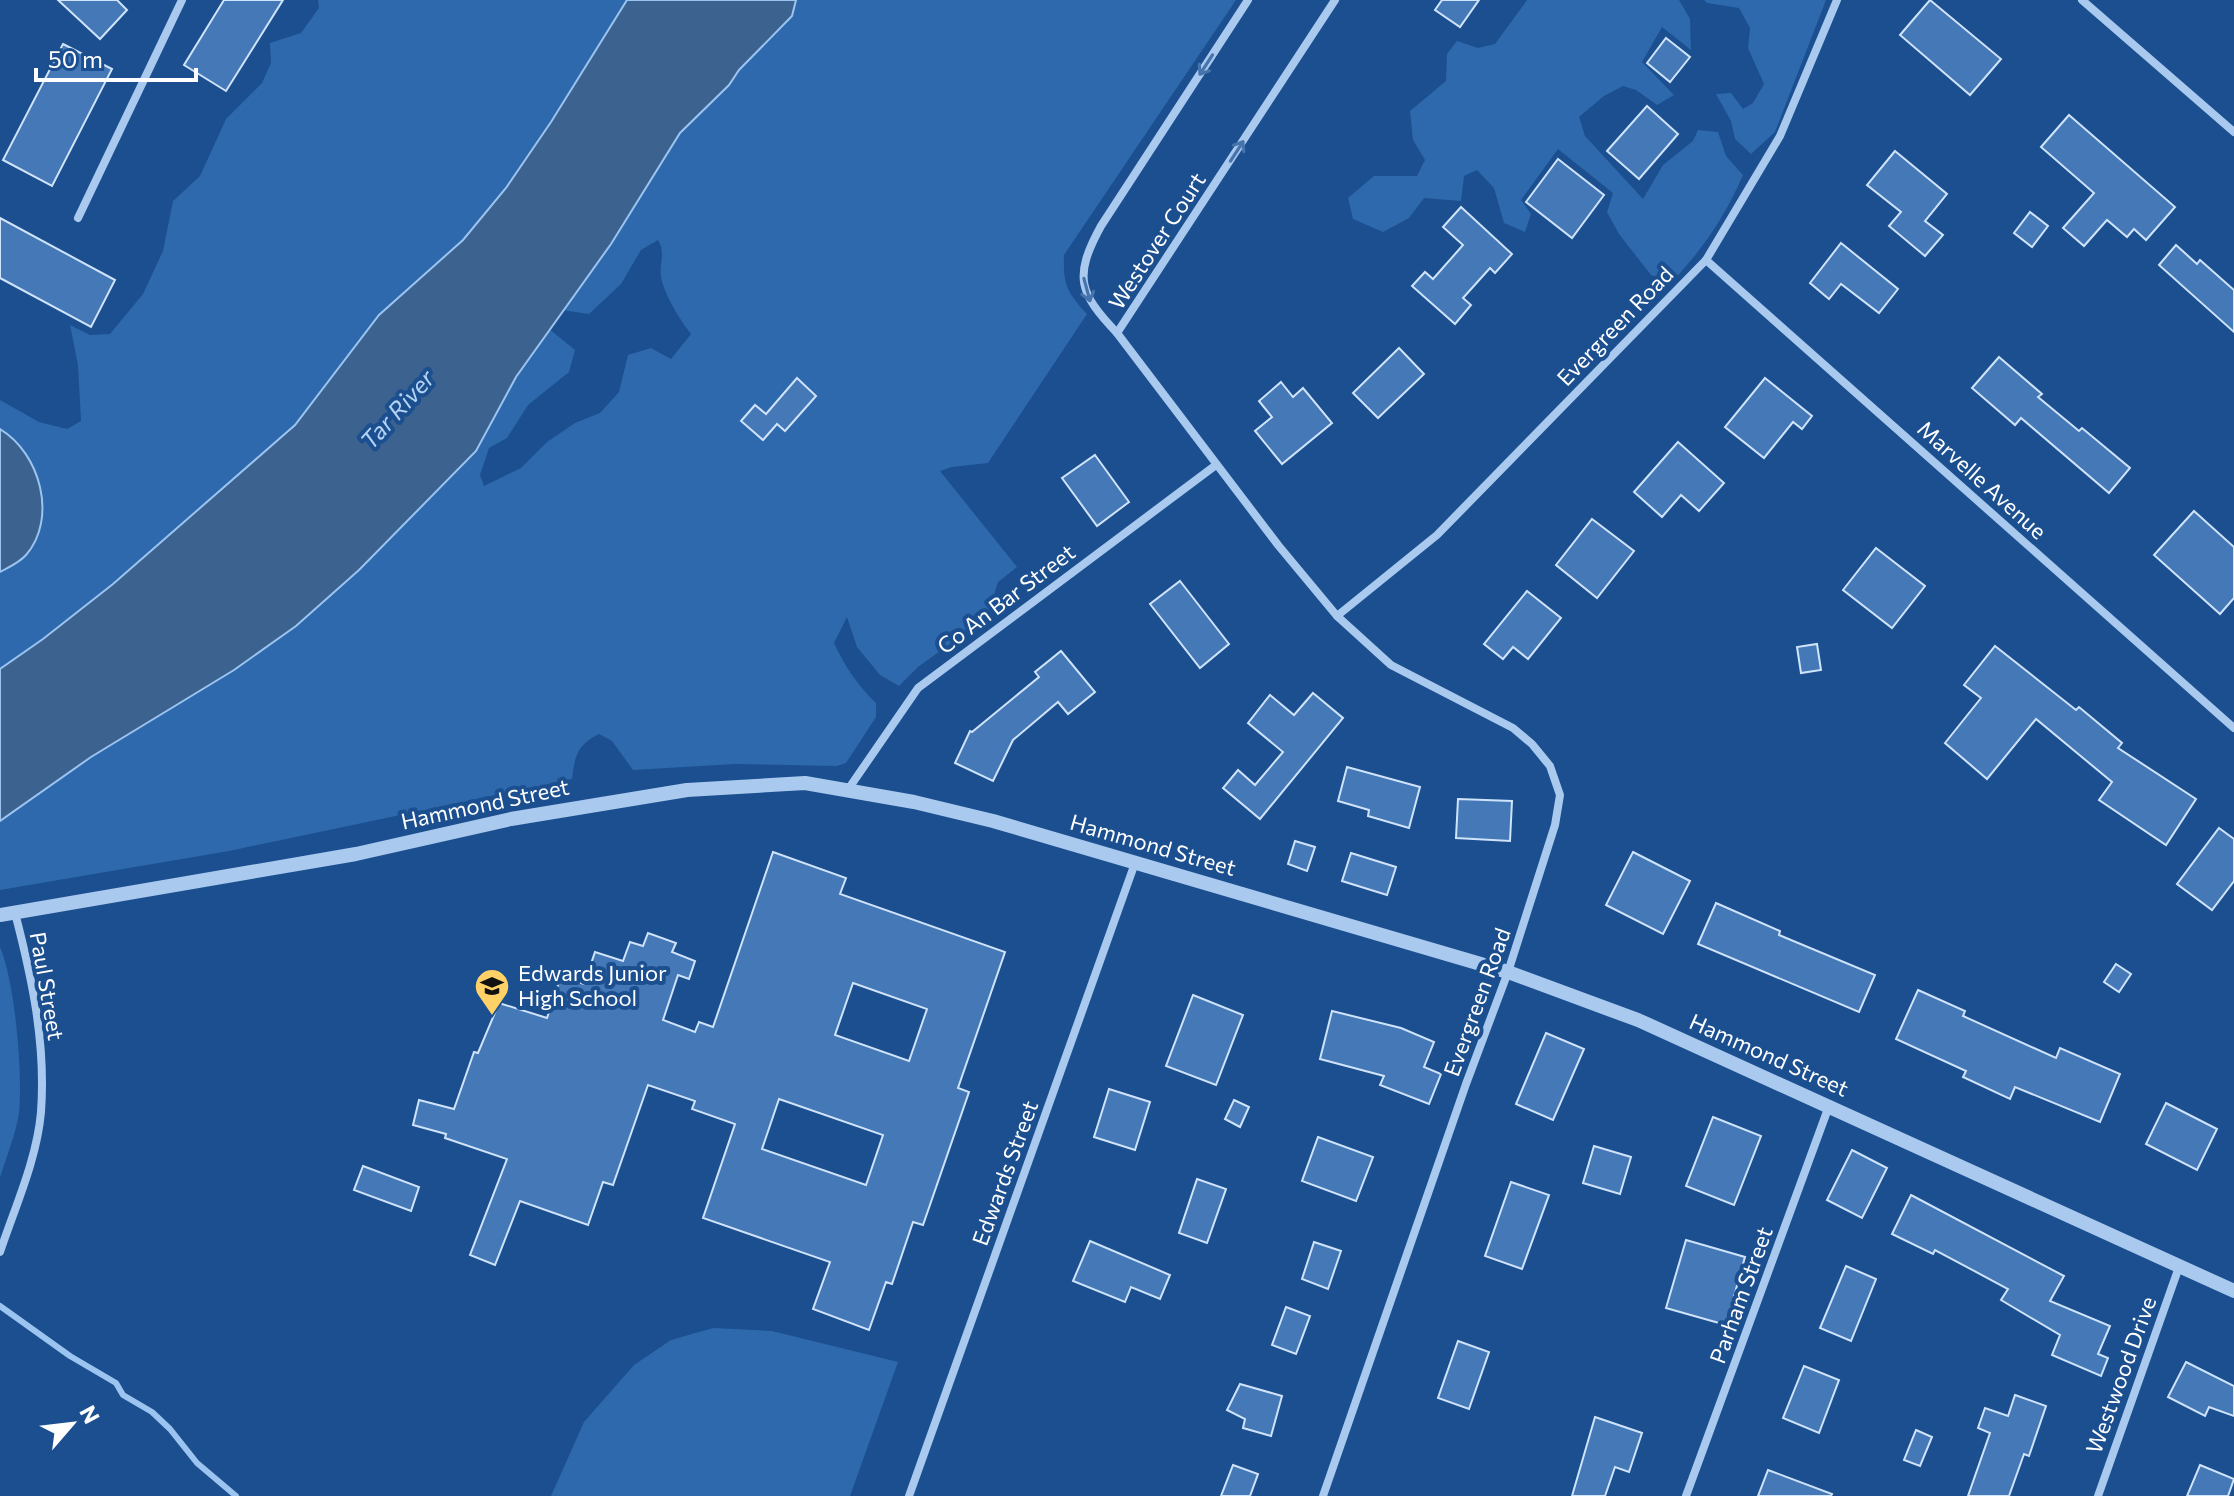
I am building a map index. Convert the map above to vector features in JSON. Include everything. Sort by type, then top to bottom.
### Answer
[{"type":"street","points":[[78,218],[182,0]]},
{"type":"street","name":"Westover Court","points":[[1248,0],[1091,243],[1084,266],[1083,287],[1093,307],[1117,333],[1335,0]]},
{"type":"street","name":"Evergreen Road","points":[[1337,616],[1437,535],[1706,260],[1780,136],[1837,0]]},
{"type":"street","points":[[2082,0],[2234,132]]},
{"type":"street","name":"Marvelle Avenue","points":[[1706,260],[2234,728]]},
{"type":"street","name":"Evergreen Road","points":[[1117,333],[1216,465],[1337,616],[1391,665],[1513,728],[1532,744],[1550,766],[1560,795],[1555,825],[1508,972],[1323,1496]]},
{"type":"street","name":"Co An Bar Street","points":[[847,791],[918,688],[1216,465]]},
{"type":"street","name":"Hammond Street","points":[[7,914],[356,854],[511,819],[616,800],[687,790],[805,783],[914,802],[993,821],[1508,972],[1638,1020],[2234,1291]]},
{"type":"street","name":"Edwards Street","points":[[909,1496],[1135,863]]},
{"type":"street","name":"Paul Street","points":[[0,1252],[29,1165],[41,1114],[37,1010],[7,914]]},
{"type":"street","name":"Parham Street","points":[[1686,1496],[1829,1106]]},
{"type":"street","name":"Westwood Drive","points":[[2098,1496],[2179,1267]]},
{"type":"shaded area","points":[[318,0],[627,0],[506,188],[463,240],[379,315],[295,425],[113,584],[0,669],[0,572],[23,558],[36,540],[42,505],[34,469],[14,440],[0,429],[0,400],[39,422],[67,429],[81,421],[78,365],[70,325],[90,335],[110,334],[143,294],[163,251],[173,201],[200,176],[226,119],[262,83],[271,63],[270,43],[301,33],[319,8]]},
{"type":"shaded area","points":[[796,0],[1236,0],[1064,255],[1068,288],[1087,314],[988,463],[940,471],[1017,567],[998,582],[992,601],[997,610],[918,667],[899,686],[880,675],[857,647],[847,617],[834,643],[852,675],[876,703],[876,717],[846,763],[837,766],[735,764],[633,770],[612,741],[599,734],[578,752],[572,779],[229,851],[0,890],[0,821],[91,757],[261,651],[296,626],[359,571],[476,451],[515,377],[548,328],[575,350],[569,372],[528,405],[507,438],[489,448],[480,475],[484,486],[521,468],[547,442],[575,423],[600,413],[619,392],[628,355],[651,348],[671,359],[691,334],[673,307],[663,284],[662,249],[658,240],[641,250],[621,284],[589,314],[562,310],[611,244],[680,133],[792,16]]},
{"type":"shaded area","points":[[1527,0],[1679,0],[1690,19],[1691,50],[1662,27],[1642,62],[1674,95],[1657,105],[1636,90],[1623,86],[1604,96],[1579,117],[1585,136],[1643,199],[1663,165],[1693,141],[1698,130],[1718,132],[1726,156],[1743,175],[1712,232],[1671,283],[1651,275],[1619,234],[1607,212],[1613,193],[1558,149],[1521,200],[1531,214],[1525,232],[1504,223],[1494,188],[1477,170],[1464,176],[1461,201],[1424,198],[1409,218],[1383,232],[1353,219],[1348,198],[1374,176],[1417,176],[1425,160],[1413,140],[1410,111],[1446,81],[1447,54],[1457,41],[1478,48],[1495,44]]},
{"type":"shaded area","points":[[1704,0],[1826,0],[1775,132],[1751,154],[1735,139],[1731,121],[1716,94],[1731,93],[1743,109],[1753,103],[1764,84],[1748,48],[1750,28],[1739,8]]},
{"type":"shaded area","points":[[0,947],[14,1005],[20,1096],[16,1129],[0,1178]]},
{"type":"shaded area","points":[[713,1328],[772,1331],[898,1362],[850,1496],[551,1496],[584,1422],[634,1365],[671,1340]]},
{"type":"water","name":"Tar River","points":[[627,0],[796,0],[792,16],[680,133],[611,244],[516,377],[476,451],[359,570],[296,626],[234,670],[91,757],[0,821],[0,669],[113,584],[295,425],[379,315],[463,240],[506,188]]},
{"type":"water","points":[[0,429],[14,440],[34,470],[42,505],[36,540],[23,558],[0,572]]},
{"type":"building","points":[[58,0],[117,0],[127,10],[100,39]]},
{"type":"building","points":[[224,0],[283,0],[226,91],[184,65]]},
{"type":"building","points":[[1442,0],[1479,0],[1460,27],[1435,10]]},
{"type":"building","points":[[1930,0],[2001,59],[1970,95],[1900,35]]},
{"type":"building","points":[[1666,38],[1690,57],[1670,82],[1647,63]]},
{"type":"building","points":[[63,44],[112,69],[52,186],[3,160]]},
{"type":"building","points":[[1647,106],[1678,134],[1639,179],[1607,151]]},
{"type":"building","points":[[2069,115],[2175,207],[2146,240],[2134,229],[2127,237],[2107,220],[2084,246],[2063,228],[2094,193],[2041,147]]},
{"type":"building","points":[[1895,151],[1947,194],[1925,221],[1943,235],[1925,256],[1889,226],[1901,212],[1867,185]]},
{"type":"building","points":[[1558,159],[1604,195],[1572,238],[1526,202]]},
{"type":"building","points":[[1461,207],[1512,254],[1495,273],[1490,268],[1463,298],[1471,305],[1455,324],[1412,286],[1425,272],[1433,279],[1463,245],[1443,227]]},
{"type":"building","points":[[2030,212],[2048,226],[2032,247],[2014,233]]},
{"type":"building","points":[[0,218],[115,280],[91,327],[0,278]]},
{"type":"building","points":[[1841,243],[1898,289],[1879,313],[1841,284],[1829,299],[1810,283]]},
{"type":"building","points":[[2176,245],[2197,264],[2200,260],[2234,290],[2234,332],[2159,265]]},
{"type":"building","points":[[1399,348],[1424,374],[1378,418],[1353,393]]},
{"type":"building","points":[[1999,357],[2042,394],[2038,397],[2130,468],[2109,493],[2021,418],[2015,425],[1972,388]]},
{"type":"building","points":[[797,378],[816,396],[785,431],[777,424],[763,440],[741,421],[755,405],[766,414]]},
{"type":"building","points":[[1765,378],[1812,416],[1802,429],[1793,422],[1764,458],[1725,427]]},
{"type":"building","points":[[1281,382],[1293,397],[1303,388],[1332,423],[1282,464],[1255,431],[1272,417],[1259,401]]},
{"type":"building","points":[[1678,442],[1724,483],[1699,511],[1681,495],[1662,517],[1634,492]]},
{"type":"building","points":[[1095,455],[1129,502],[1097,526],[1062,478]]},
{"type":"building","points":[[2194,511],[2234,547],[2234,598],[2220,614],[2154,555]]},
{"type":"building","points":[[1592,519],[1634,551],[1597,598],[1556,565]]},
{"type":"building","points":[[1876,548],[1925,586],[1892,628],[1843,590]]},
{"type":"building","points":[[1180,581],[1229,644],[1200,668],[1150,604]]},
{"type":"building","points":[[1527,591],[1561,618],[1528,659],[1513,647],[1503,659],[1484,644]]},
{"type":"building","points":[[1817,644],[1821,670],[1801,673],[1797,647]]},
{"type":"building","points":[[1995,646],[2076,710],[2079,707],[2122,743],[2118,748],[2196,799],[2166,845],[2099,800],[2112,782],[2036,719],[1987,779],[1945,743],[1981,698],[1964,685]]},
{"type":"building","points":[[1061,651],[1095,692],[1068,714],[1058,702],[1013,740],[993,781],[955,763],[970,731],[1039,677],[1035,672]]},
{"type":"building","points":[[1313,693],[1343,718],[1260,819],[1223,788],[1238,770],[1255,785],[1283,752],[1248,723],[1270,695],[1294,715]]},
{"type":"building","points":[[1347,767],[1420,787],[1409,828],[1368,816],[1369,810],[1338,801]]},
{"type":"building","points":[[1458,799],[1512,801],[1510,841],[1456,838]]},
{"type":"building","points":[[2219,828],[2234,839],[2234,881],[2212,910],[2177,884]]},
{"type":"building","points":[[1295,841],[1315,847],[1307,871],[1288,864]]},
{"type":"building","points":[[773,852],[846,878],[840,894],[1005,952],[958,1088],[969,1092],[923,1225],[913,1222],[892,1284],[886,1282],[869,1330],[813,1309],[830,1262],[703,1218],[735,1124],[692,1109],[695,1101],[648,1085],[613,1185],[603,1182],[588,1225],[520,1201],[495,1265],[470,1255],[507,1159],[445,1138],[446,1134],[413,1125],[419,1100],[454,1109],[474,1052],[478,1053],[499,1003],[547,1018],[561,976],[584,984],[595,952],[623,961],[630,942],[643,946],[648,933],[676,943],[672,952],[695,961],[689,979],[678,975],[663,1020],[695,1032],[699,1022],[713,1027]],"holes":[[[853,983],[927,1009],[909,1061],[835,1035]],[[779,1099],[883,1135],[866,1185],[762,1149]]]},
{"type":"building","points":[[1633,852],[1690,881],[1663,934],[1606,905]]},
{"type":"building","points":[[1351,853],[1396,867],[1387,895],[1342,881]]},
{"type":"building","points":[[1716,903],[1780,931],[1779,935],[1875,975],[1859,1012],[1698,944]]},
{"type":"building","points":[[2116,964],[2131,974],[2119,992],[2104,982]]},
{"type":"building","points":[[1918,990],[1965,1011],[1963,1016],[2056,1058],[2060,1048],[2120,1074],[2100,1122],[2015,1087],[2010,1099],[1963,1077],[1966,1071],[1896,1039]]},
{"type":"building","points":[[1193,995],[1243,1015],[1216,1085],[1166,1066]]},
{"type":"building","points":[[1332,1011],[1401,1028],[1434,1042],[1424,1067],[1441,1074],[1429,1104],[1380,1085],[1384,1076],[1320,1059]]},
{"type":"building","points":[[1546,1033],[1584,1049],[1553,1120],[1516,1104]]},
{"type":"building","points":[[1109,1089],[1150,1102],[1135,1150],[1094,1137]]},
{"type":"building","points":[[1234,1100],[1249,1107],[1240,1127],[1225,1119]]},
{"type":"building","points":[[2166,1103],[2217,1129],[2197,1170],[2146,1144]]},
{"type":"building","points":[[1713,1117],[1761,1136],[1734,1205],[1686,1186]]},
{"type":"building","points":[[1318,1137],[1373,1157],[1356,1201],[1302,1181]]},
{"type":"building","points":[[1594,1146],[1631,1157],[1620,1194],[1583,1183]]},
{"type":"building","points":[[1852,1150],[1887,1168],[1862,1218],[1827,1200]]},
{"type":"building","points":[[363,1166],[419,1187],[411,1211],[354,1190]]},
{"type":"building","points":[[1197,1179],[1226,1189],[1207,1243],[1179,1233]]},
{"type":"building","points":[[1511,1182],[1549,1195],[1522,1269],[1485,1256]]},
{"type":"building","points":[[1911,1195],[2064,1276],[2050,1301],[2110,1326],[2098,1354],[2108,1358],[2101,1376],[2052,1355],[2060,1335],[2001,1300],[2008,1289],[1935,1250],[1933,1254],[1892,1234]]},
{"type":"building","points":[[1686,1240],[1745,1257],[1726,1325],[1666,1308]]},
{"type":"building","points":[[1090,1241],[1170,1275],[1160,1299],[1131,1287],[1125,1302],[1073,1281]]},
{"type":"building","points":[[1314,1242],[1341,1251],[1328,1289],[1302,1279]]},
{"type":"building","points":[[1846,1266],[1876,1279],[1851,1341],[1820,1328]]},
{"type":"building","points":[[1286,1307],[1310,1316],[1296,1354],[1272,1345]]},
{"type":"building","points":[[1458,1341],[1489,1352],[1469,1409],[1438,1398]]},
{"type":"building","points":[[2186,1362],[2234,1386],[2234,1416],[2209,1407],[2205,1416],[2168,1397]]},
{"type":"building","points":[[1804,1366],[1839,1380],[1819,1433],[1783,1418]]},
{"type":"building","points":[[1240,1384],[1282,1396],[1271,1436],[1243,1428],[1245,1419],[1227,1410]]},
{"type":"building","points":[[2015,1395],[2046,1406],[2029,1456],[2024,1454],[2009,1496],[1968,1496],[1990,1433],[1978,1428],[1985,1408],[2008,1416]]},
{"type":"building","points":[[1595,1417],[1642,1433],[1629,1472],[1615,1467],[1605,1496],[1572,1496]]},
{"type":"building","points":[[1916,1430],[1932,1437],[1920,1466],[1904,1460]]},
{"type":"building","points":[[1233,1465],[1258,1474],[1250,1496],[1221,1496]]},
{"type":"building","points":[[2200,1465],[2234,1479],[2228,1496],[2187,1496]]},
{"type":"building","points":[[1768,1470],[1832,1494],[1758,1496]]},
{"type":"waterway","points":[[0,1306],[70,1356],[116,1383],[123,1395],[152,1412],[197,1463],[236,1496]]},
{"type":"place","name":"Edwards Junior High School","points":[[492,1017]]}]
